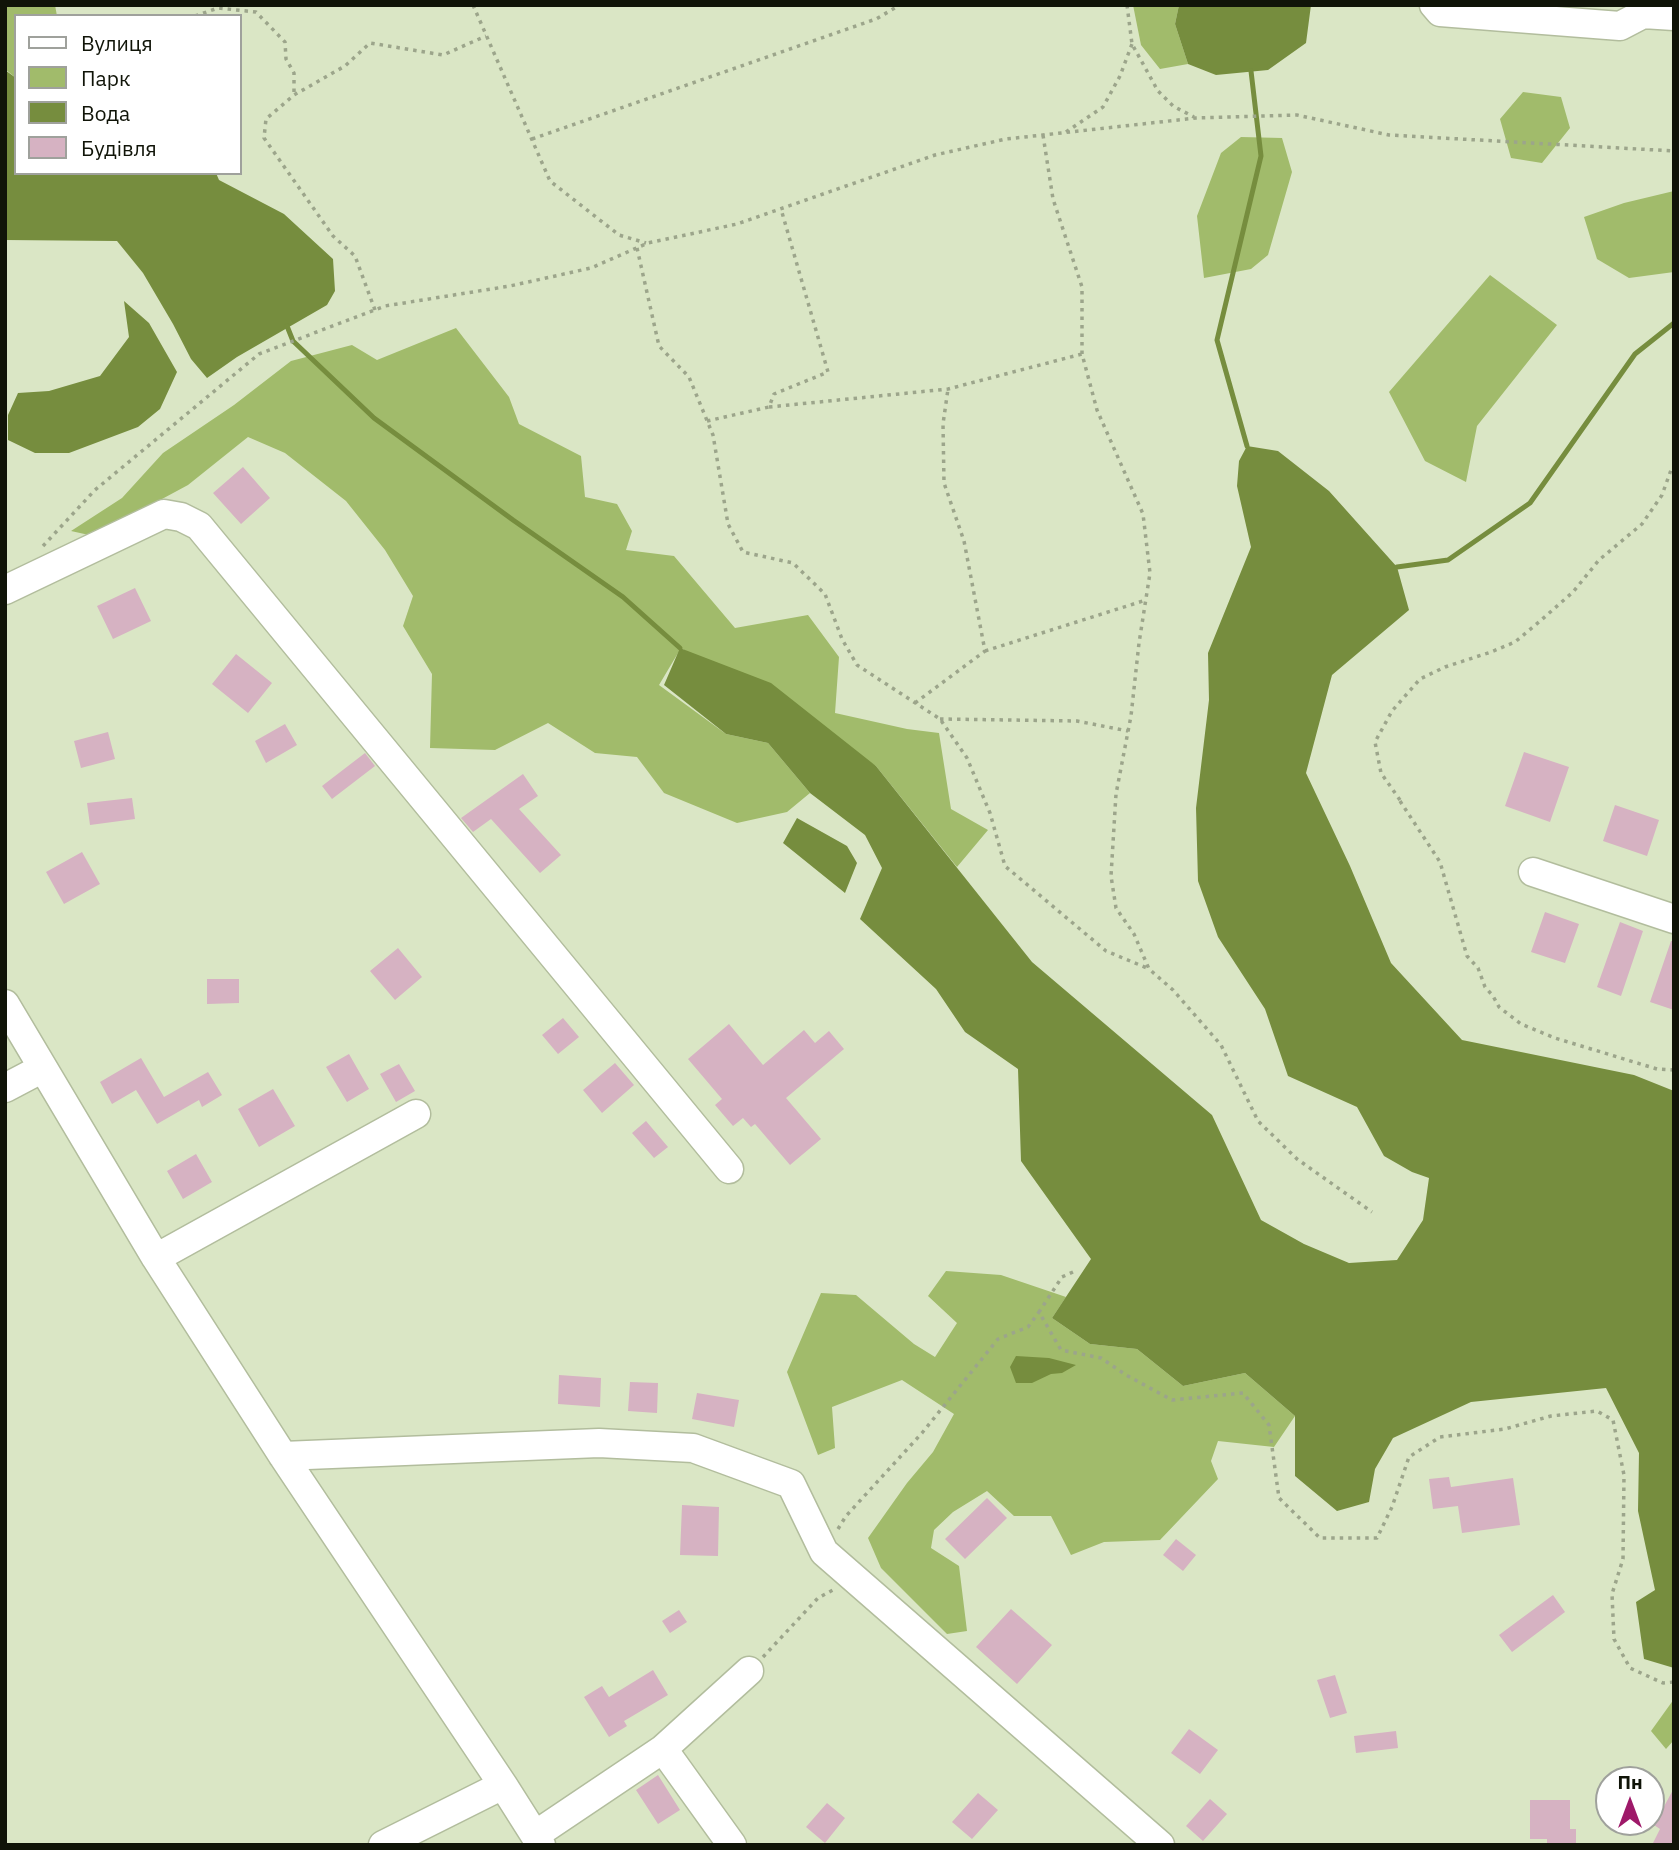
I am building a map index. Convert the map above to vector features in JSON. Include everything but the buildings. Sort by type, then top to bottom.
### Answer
[{"type":"street","points":[[1434,5],[1440,12],[1620,26],[1644,10],[1674,16]]},
{"type":"street","points":[[5,590],[164,514],[181,517],[199,526],[729,1169]]},
{"type":"street","points":[[1533,872],[1674,919]]},
{"type":"street","points":[[5,1004],[156,1258],[283,1456],[538,1840],[663,1749],[749,1671]]},
{"type":"street","points":[[5,1088],[43,1068]]},
{"type":"street","points":[[156,1258],[416,1114]]},
{"type":"street","points":[[283,1456],[599,1443],[693,1448],[791,1484],[824,1552],[1160,1845]]},
{"type":"street","points":[[663,1749],[732,1845]]},
{"type":"street","points":[[383,1845],[503,1785]]},
{"type":"path","points":[[473,5],[550,180],[618,235],[648,243]]},
{"type":"path","points":[[532,139],[876,19],[900,5]]},
{"type":"path","points":[[1127,5],[1132,44],[1158,91],[1173,106],[1196,118]]},
{"type":"path","points":[[201,14],[218,8],[257,12],[285,42],[286,60],[293,73],[294,95]]},
{"type":"path","points":[[375,310],[355,256],[332,236],[264,138],[266,119],[294,95],[345,66],[370,43],[443,55],[486,36]]},
{"type":"path","points":[[1065,133],[1103,107],[1132,44]]},
{"type":"path","points":[[41,549],[95,491],[259,354],[385,306],[510,286],[591,268],[648,243],[737,224],[935,155],[1006,139],[1196,118],[1297,115],[1390,135],[1674,150]]},
{"type":"path","points":[[1043,135],[1053,200],[1083,287],[1082,354],[1097,410],[1143,514],[1150,573],[1128,731],[1116,794],[1111,876],[1116,908],[1134,934],[1149,969]]},
{"type":"path","points":[[769,407],[774,394],[828,372],[781,209]]},
{"type":"path","points":[[637,248],[659,346],[689,377],[713,435],[727,524],[743,552],[793,563],[825,594],[842,639],[857,665],[940,719],[967,758],[990,813],[1005,866],[1106,950],[1149,969],[1173,990],[1221,1045],[1258,1121],[1297,1159],[1372,1212]]},
{"type":"path","points":[[707,421],[769,407],[948,389],[1082,354]]},
{"type":"path","points":[[948,389],[943,424],[944,483],[964,541],[985,651]]},
{"type":"path","points":[[1674,467],[1662,495],[1642,524],[1599,559],[1573,592],[1515,642],[1445,667],[1420,679],[1392,711],[1375,742],[1381,773],[1440,862],[1467,956],[1478,968],[1485,987],[1499,1007],[1521,1024],[1555,1038],[1657,1069],[1674,1070]]},
{"type":"path","points":[[915,703],[985,651],[1146,600]]},
{"type":"path","points":[[940,719],[1077,721],[1128,731]]},
{"type":"path","points":[[824,1552],[846,1516],[922,1433],[998,1339],[1028,1327],[1062,1277],[1073,1272]]},
{"type":"path","points":[[1039,1312],[1061,1350],[1101,1358],[1172,1400],[1243,1393],[1269,1425],[1279,1498],[1320,1538],[1377,1538],[1392,1507],[1409,1457],[1440,1437],[1504,1429],[1550,1416],[1597,1410],[1613,1420],[1624,1475],[1623,1559],[1612,1594],[1614,1639],[1630,1668],[1663,1683],[1674,1682]]},
{"type":"path","points":[[749,1671],[818,1598],[855,1579]]},
{"type":"green space","points":[[5,5],[55,5],[57,14],[14,14],[14,76],[5,69]]},
{"type":"green space","points":[[1133,5],[1179,5],[1175,24],[1188,64],[1160,69],[1141,45]]},
{"type":"green space","points":[[1523,92],[1561,97],[1570,128],[1542,163],[1511,158],[1500,119]]},
{"type":"green space","points":[[1241,137],[1282,138],[1292,172],[1268,255],[1251,269],[1204,278],[1197,216],[1221,153]]},
{"type":"green space","points":[[1674,191],[1674,272],[1629,278],[1597,259],[1584,217],[1624,203]]},
{"type":"green space","points":[[1490,275],[1557,325],[1477,426],[1466,482],[1425,461],[1389,392]]},
{"type":"green space","points":[[456,328],[509,397],[519,424],[581,456],[585,497],[617,504],[632,531],[626,550],[674,556],[735,628],[808,615],[839,657],[835,713],[907,729],[939,733],[951,809],[988,830],[957,867],[876,766],[681,648],[659,685],[726,734],[768,743],[810,793],[787,812],[737,823],[664,793],[637,757],[595,753],[548,723],[495,750],[430,748],[432,674],[403,626],[413,596],[385,550],[346,501],[285,453],[248,437],[188,485],[162,499],[89,535],[71,531],[122,498],[163,453],[234,405],[291,361],[352,345],[377,360]]},
{"type":"green space","points":[[946,1271],[1001,1275],[1066,1297],[1052,1318],[1090,1344],[1137,1349],[1183,1386],[1245,1373],[1295,1416],[1274,1447],[1218,1441],[1211,1461],[1218,1479],[1160,1540],[1104,1542],[1071,1555],[1051,1516],[1014,1516],[987,1491],[953,1512],[934,1530],[931,1548],[959,1566],[967,1631],[947,1634],[881,1568],[868,1538],[933,1452],[954,1414],[902,1380],[832,1407],[835,1448],[818,1455],[787,1372],[821,1293],[856,1295],[914,1344],[935,1357],[957,1323],[928,1296]]},
{"type":"green space","points":[[1674,1699],[1674,1740],[1666,1749],[1651,1731]]},
{"type":"water","points":[[1179,5],[1311,5],[1306,43],[1268,70],[1216,75],[1188,64],[1175,24]]},
{"type":"water","points":[[5,70],[14,77],[14,175],[217,175],[219,180],[284,214],[333,259],[335,291],[327,305],[237,357],[207,378],[191,359],[143,273],[117,241],[5,240]]},
{"type":"water","points":[[124,301],[149,323],[177,372],[160,409],[138,427],[69,453],[35,453],[8,440],[8,415],[18,393],[49,391],[100,376],[129,337]]},
{"type":"water","points":[[1247,446],[1278,451],[1329,491],[1397,567],[1409,610],[1332,675],[1306,773],[1350,866],[1391,963],[1462,1040],[1634,1075],[1674,1091],[1674,1668],[1644,1659],[1636,1602],[1655,1590],[1638,1511],[1639,1453],[1606,1388],[1471,1402],[1393,1438],[1375,1469],[1369,1502],[1337,1511],[1295,1476],[1295,1416],[1245,1373],[1183,1386],[1137,1349],[1090,1344],[1052,1318],[1091,1259],[1021,1161],[1018,1069],[965,1032],[936,989],[860,919],[882,868],[865,835],[810,793],[768,743],[726,734],[664,685],[680,648],[771,683],[876,766],[1032,962],[1212,1115],[1261,1220],[1304,1244],[1349,1263],[1397,1260],[1423,1220],[1429,1178],[1384,1156],[1357,1107],[1288,1076],[1265,1009],[1218,937],[1198,881],[1196,808],[1209,700],[1208,653],[1251,547],[1237,486],[1239,461]]},
{"type":"water","points":[[797,818],[847,846],[857,863],[845,893],[783,843]]},
{"type":"water","points":[[1016,1356],[1049,1358],[1076,1365],[1062,1373],[1051,1374],[1032,1383],[1016,1383],[1010,1367]]},
{"type":"waterway","points":[[1247,446],[1217,340],[1261,156],[1251,71]]},
{"type":"waterway","points":[[1397,567],[1448,560],[1530,503],[1635,354],[1674,323]]},
{"type":"waterway","points":[[287,326],[293,341],[374,418],[623,597],[680,648]]}]
